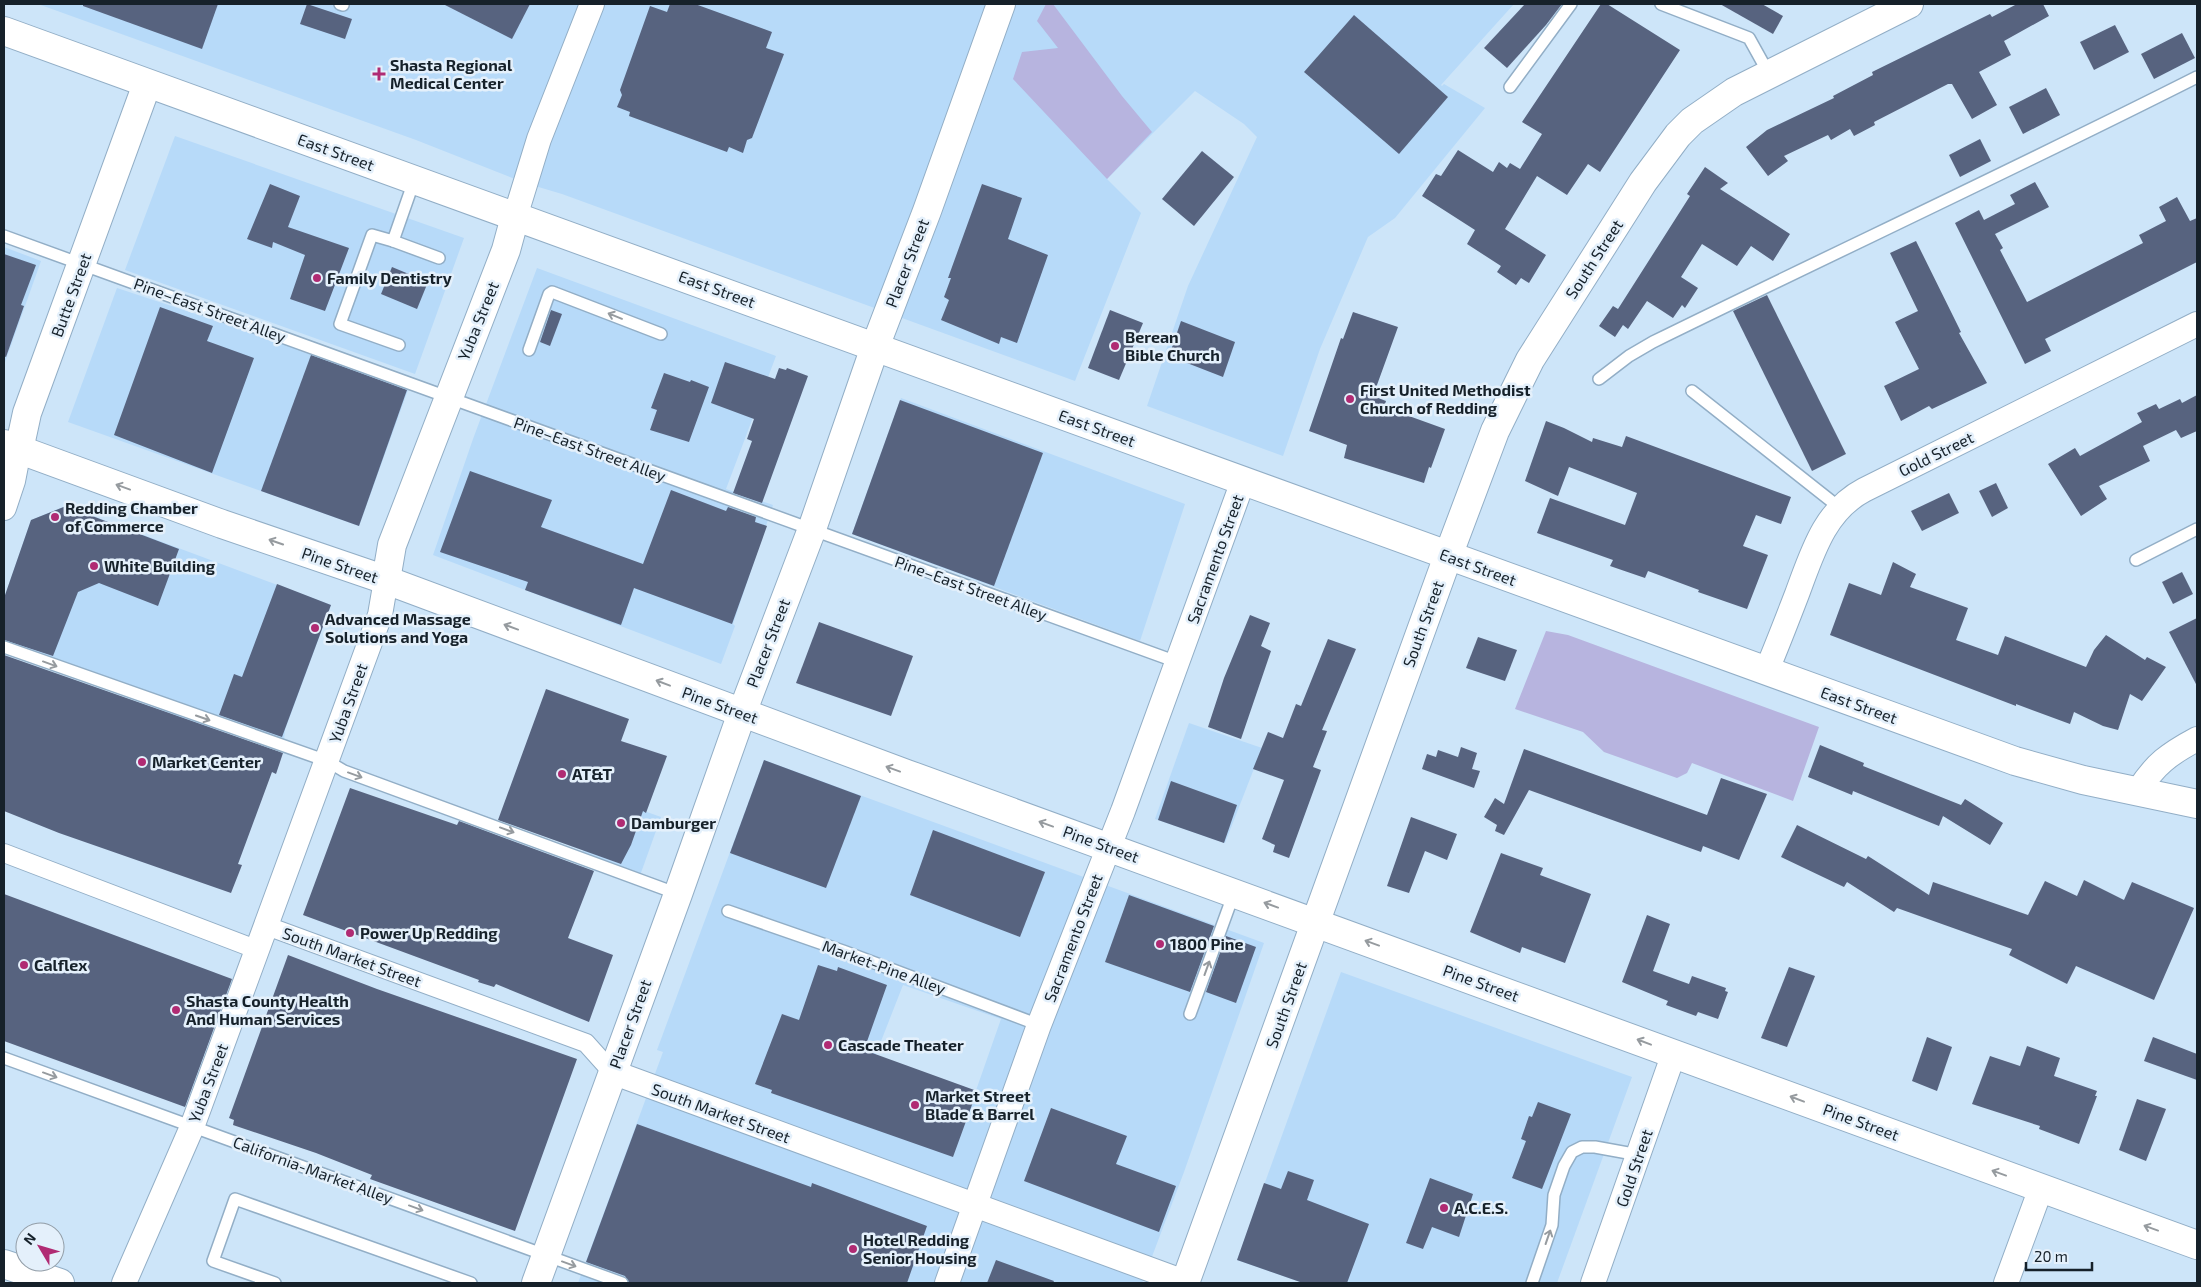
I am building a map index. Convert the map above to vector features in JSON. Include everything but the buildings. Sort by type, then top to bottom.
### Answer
[{"type":"street","name":"Yuba Street","points":[[124,1283],[192,1126],[267,926],[380,615],[392,545],[506,250],[514,217],[539,139],[592,4]]},
{"type":"street","name":"Placer Street","points":[[536,1283],[742,713],[812,529],[875,347],[928,211],[1001,4]]},
{"type":"street","name":"South Street","points":[[1186,1283],[1230,1156],[1448,556],[1490,446],[1517,384],[1538,346],[1643,182],[1678,135],[1698,116],[1734,92],[1909,4]]},
{"type":"street","name":"East Street","points":[[4,31],[1766,672],[2016,761],[2083,780],[2197,804]]},
{"type":"street","name":"Butte Street","points":[[4,508],[13,481],[12,447],[27,413],[83,264],[147,84]]},
{"type":"street","name":"Gold Street","points":[[1766,672],[1817,542],[1831,518],[1847,500],[2197,324]]},
{"type":"street","name":"Pine Street","points":[[12,447],[222,524],[386,580],[742,713],[2197,1245]]},
{"type":"street","name":"Sacramento Street","points":[[947,1283],[1039,1025],[1177,662],[1243,481]]},
{"type":"street","points":[[2138,791],[2148,775],[2164,757],[2197,739]]},
{"type":"street","name":"South Market Street","points":[[4,854],[258,950]]},
{"type":"street","name":"South Market Street","points":[[267,926],[586,1043],[612,1072],[1186,1283]]},
{"type":"street","name":"Gold Street","points":[[1593,1283],[1674,1053]]},
{"type":"street","points":[[2006,1283],[2041,1188]]},
{"type":"street","points":[[4,1264],[60,1283]]},
{"type":"lane","points":[[1510,87],[1571,4]]},
{"type":"lane","points":[[1661,4],[1748,38],[1769,74]]},
{"type":"lane","points":[[1599,379],[1629,356],[1653,342],[1821,259],[2026,163],[2197,77]]},
{"type":"lane","points":[[393,241],[414,181]]},
{"type":"lane","points":[[399,345],[340,324],[372,235],[439,258]]},
{"type":"lane","name":"Pine–East Street Alley","points":[[4,236],[1177,662]]},
{"type":"lane","points":[[528,350],[552,292],[660,334]]},
{"type":"lane","points":[[1692,391],[1840,508]]},
{"type":"lane","points":[[2136,560],[2197,529]]},
{"type":"lane","points":[[4,647],[327,761],[344,771],[678,894]]},
{"type":"lane","points":[[1190,1014],[1234,892]]},
{"type":"lane","name":"Market-Pine Alley","points":[[728,911],[842,951],[1039,1025]]},
{"type":"lane","name":"California-Market Alley","points":[[4,1058],[622,1283]]},
{"type":"lane","points":[[1532,1283],[1552,1225],[1554,1195],[1564,1166],[1572,1152],[1582,1147],[1595,1147],[1639,1155]]},
{"type":"lane","points":[[276,1283],[213,1261],[235,1199],[459,1281],[471,1283]]},
{"type":"shaded area","points":[[38,4],[1514,4],[1441,85],[1444,84],[1485,108],[1395,218],[1368,237],[1320,349],[1283,456],[1147,406],[1188,286],[1257,137],[1244,124],[1195,91],[1107,179],[1141,213],[1075,381],[562,194],[525,183],[416,140]]},
{"type":"shaded area","points":[[1046,4],[1053,4],[1122,96],[1152,132],[1107,179],[1013,79],[1022,52],[1058,48],[1037,21]]},
{"type":"shaded area","points":[[175,136],[464,238],[415,374],[125,270]]},
{"type":"shaded area","points":[[4,247],[41,261],[4,365]]},
{"type":"shaded area","points":[[537,268],[776,356],[726,489],[773,505],[721,664],[433,555],[473,439]]},
{"type":"shaded area","points":[[117,288],[262,336],[408,390],[359,526],[68,422]]},
{"type":"shaded area","points":[[901,398],[1185,504],[1140,641],[852,534]]},
{"type":"shaded area","points":[[66,506],[331,605],[285,730],[283,751],[185,719],[4,651],[4,598],[31,520]]},
{"type":"shaded area","points":[[1546,631],[1568,635],[1819,727],[1793,801],[1692,763],[1687,773],[1677,778],[1604,752],[1583,732],[1515,709]]},
{"type":"shaded area","points":[[1189,723],[1262,748],[1225,843],[1155,819]]},
{"type":"shaded area","points":[[764,760],[1264,943],[1184,1172],[1142,1283],[578,1283],[663,1052],[657,1050]],"holes":[[[903,985],[1001,1019],[953,1156],[867,1077]]]},
{"type":"shaded area","points":[[602,796],[661,817],[638,881],[580,860]]},
{"type":"shaded area","points":[[1341,972],[1632,1077],[1557,1283],[1303,1283],[1237,1260]]},
{"type":"place","name":"Shasta Regional Medical Center","points":[[379,74]]},
{"type":"place","name":"Family Dentistry","points":[[317,278]]},
{"type":"place","name":"Berean Bible Church","points":[[1115,346]]},
{"type":"place","name":"First United Methodist Church of Redding","points":[[1350,399]]},
{"type":"place","name":"Redding Chamber of Commerce","points":[[55,517]]},
{"type":"place","name":"White Building","points":[[94,566]]},
{"type":"place","name":"Advanced Massage Solutions and Yoga","points":[[315,628]]},
{"type":"place","name":"Market Center","points":[[142,762]]},
{"type":"place","name":"AT&T","points":[[562,774]]},
{"type":"place","name":"Damburger","points":[[621,823]]},
{"type":"place","name":"Power Up Redding","points":[[350,933]]},
{"type":"place","name":"1800 Pine","points":[[1160,944]]},
{"type":"place","name":"Calflex","points":[[24,965]]},
{"type":"place","name":"Shasta County Health And Human Services","points":[[176,1010]]},
{"type":"place","name":"Cascade Theater","points":[[828,1045]]},
{"type":"place","name":"Market Street Blade & Barrel","points":[[915,1105]]},
{"type":"place","name":"A.C.E.S.","points":[[1444,1208]]},
{"type":"place","name":"Hotel Redding Senior Housing","points":[[853,1249]]}]
